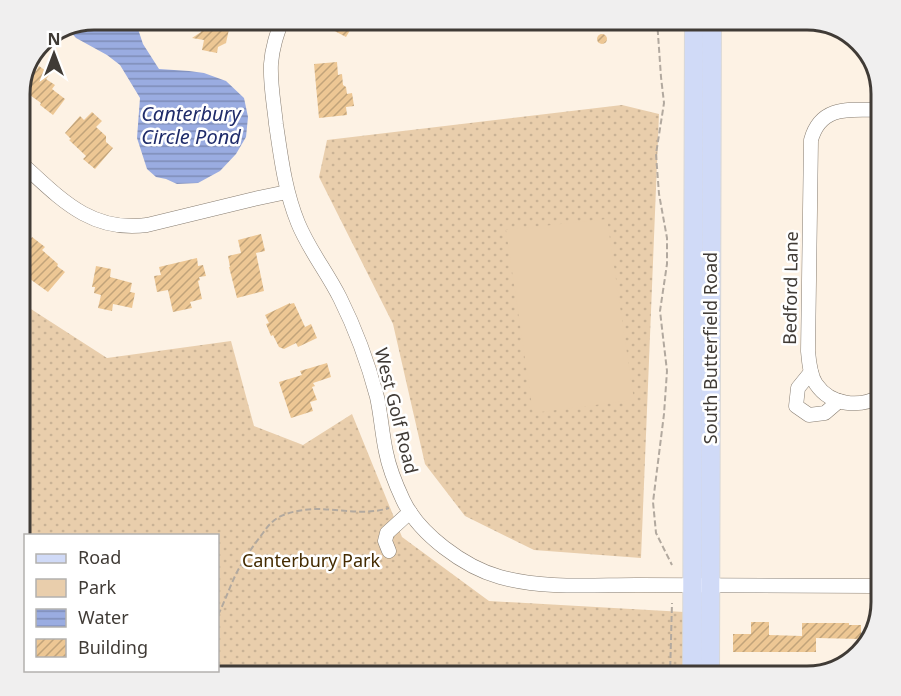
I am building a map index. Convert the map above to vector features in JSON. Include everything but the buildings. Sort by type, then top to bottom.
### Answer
[{"type":"main road","name":"South Butterfield Road","points":[[694,30],[701,586],[709,666]]},
{"type":"main road","name":"South Butterfield Road","points":[[693,666],[701,586],[712,30]]},
{"type":"street","name":"West Golf Road","points":[[279,30],[271,74],[287,192],[308,246],[337,292],[369,366],[378,400],[386,455],[403,501],[419,524],[438,542],[453,555],[475,567],[499,577],[536,584],[871,586]]},
{"type":"street","name":"Bedford Lane","points":[[811,372],[808,351],[811,140],[821,120],[829,115],[842,110],[871,110]]},
{"type":"street","points":[[30,171],[80,213],[122,226],[147,225],[287,192]]},
{"type":"street","points":[[811,372],[798,388],[796,406],[809,415],[825,413],[839,401]]},
{"type":"street","points":[[811,372],[815,383],[834,400],[860,404],[871,401]]},
{"type":"street","points":[[389,551],[385,541],[387,532],[410,512]]},
{"type":"path","points":[[658,30],[664,103],[656,154],[659,194],[668,238],[668,264],[660,311],[667,371],[653,502],[656,533],[672,565]]},
{"type":"path","points":[[219,613],[246,556],[268,526],[277,518],[291,512],[318,509],[378,512],[389,508]]},
{"type":"path","points":[[670,666],[672,603]]},
{"type":"green space","points":[[622,105],[659,114],[641,558],[534,550],[465,516],[425,464],[393,324],[319,177],[327,140]]},
{"type":"green space","points":[[607,219],[634,400],[533,413],[506,230]]},
{"type":"green space","name":"Canterbury Park","points":[[30,308],[107,358],[231,341],[254,426],[303,445],[352,414],[402,537],[489,601],[684,612],[698,666],[219,666],[219,534],[30,534]]},
{"type":"water","name":"Canterbury Circle Pond","points":[[138,30],[143,44],[159,69],[204,73],[226,81],[244,98],[248,117],[246,137],[236,154],[220,171],[198,183],[177,184],[156,177],[147,169],[137,138],[140,98],[120,65],[72,34],[81,31]]}]
